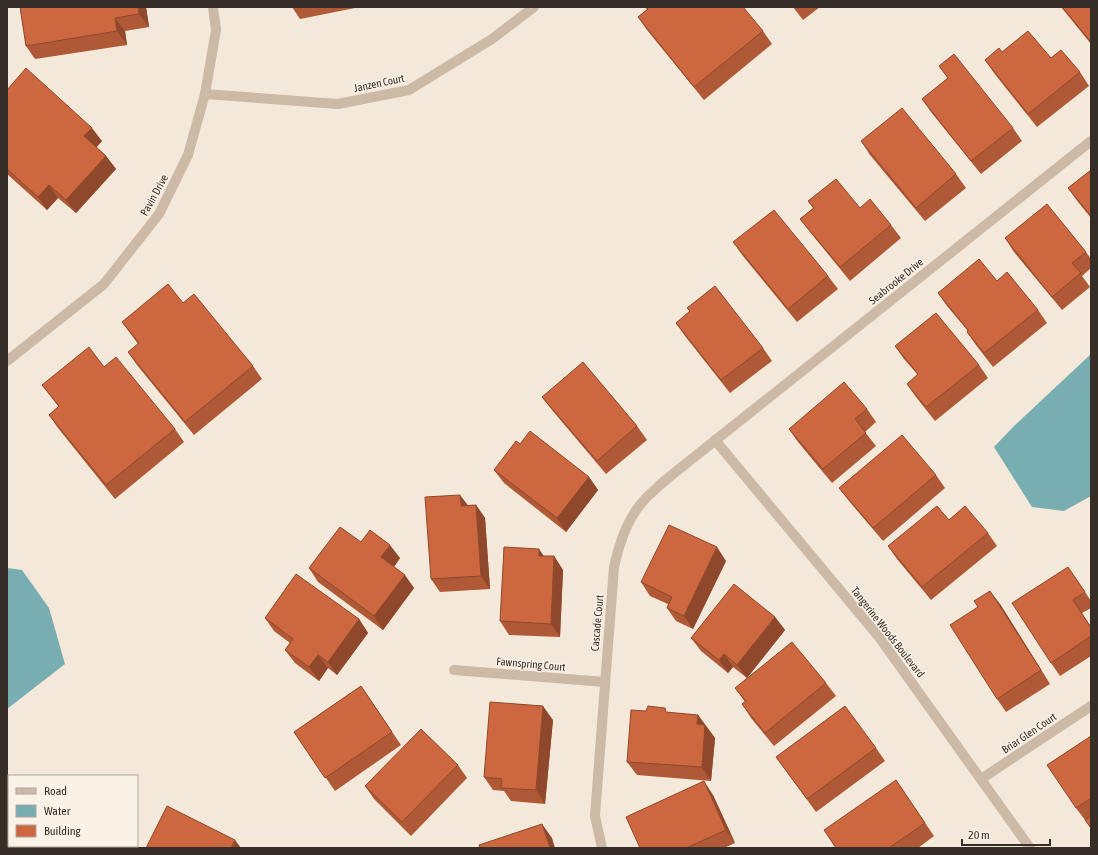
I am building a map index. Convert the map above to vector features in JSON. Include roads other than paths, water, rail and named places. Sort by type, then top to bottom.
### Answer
[{"type":"street","name":"Pavin Drive","points":[[7,361],[104,284],[159,214],[188,155],[205,94],[216,30],[213,7]]},
{"type":"street","name":"Janzen Court","points":[[205,94],[338,104],[409,90],[492,39],[534,7]]},
{"type":"street","name":"Seabrooke Drive","points":[[715,440],[1091,141]]},
{"type":"street","name":"Cascade Court","points":[[602,848],[595,816],[614,567],[620,544],[629,521],[646,498],[672,474],[715,440]]},
{"type":"street","name":"Tangerine Woods Boulevard","points":[[715,440],[879,637],[1030,848]]},
{"type":"street","name":"Fawnspring Court","points":[[454,670],[605,682]]},
{"type":"street","name":"Briar Glen Court","points":[[981,779],[1091,706]]},
{"type":"water","points":[[1091,354],[1091,496],[1064,511],[1032,507],[994,447],[1014,426]]},
{"type":"water","points":[[7,568],[22,570],[49,608],[65,664],[7,709]]}]
